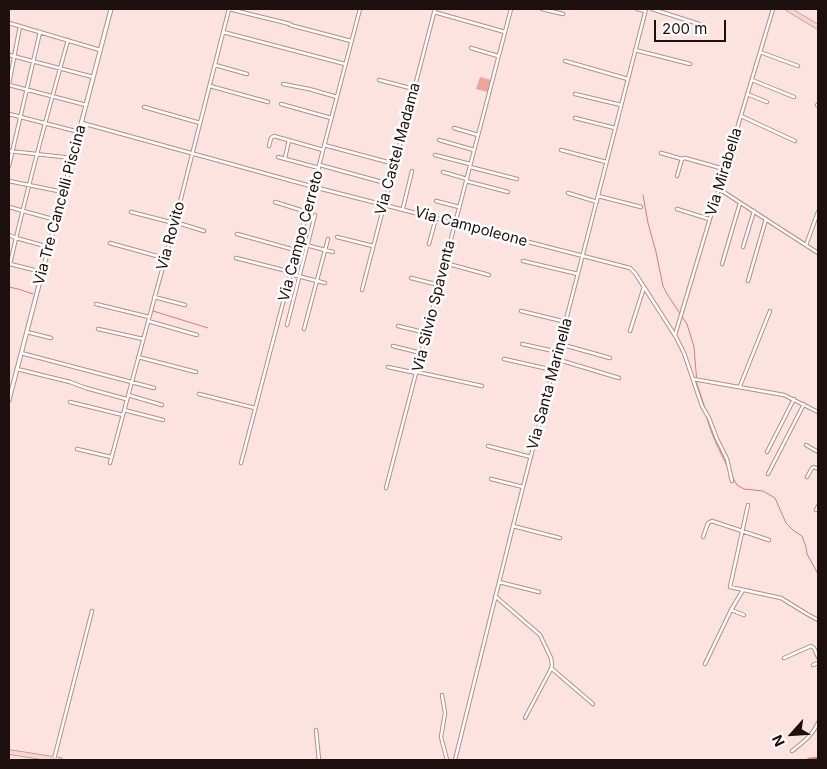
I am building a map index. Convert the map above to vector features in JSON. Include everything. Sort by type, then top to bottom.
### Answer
[{"type":"main road","points":[[788,9],[818,27]]},
{"type":"main road","points":[[9,752],[60,760]]},
{"type":"street","name":"Via Tre Cancelli Piscina","points":[[9,400],[111,9]]},
{"type":"street","points":[[229,9],[351,41]]},
{"type":"street","name":"Via Rovito","points":[[110,463],[175,222],[229,9]]},
{"type":"street","name":"Via Campo Cerreto","points":[[241,463],[360,9]]},
{"type":"street","name":"Via Silvio Spaventa","points":[[386,488],[511,9]]},
{"type":"street","points":[[542,9],[563,14]]},
{"type":"street","points":[[637,9],[646,10]]},
{"type":"street","points":[[652,9],[699,24]]},
{"type":"street","name":"Via Mirabella","points":[[675,335],[773,9]]},
{"type":"street","points":[[435,10],[505,32]]},
{"type":"street","name":"Via Castel Madama","points":[[362,290],[435,10]]},
{"type":"street","name":"Via Santa Marinella","points":[[455,760],[495,596],[646,10]]},
{"type":"street","points":[[9,23],[100,50]]},
{"type":"street","points":[[20,26],[9,85],[86,105]]},
{"type":"street","points":[[9,166],[10,151],[40,32]]},
{"type":"street","points":[[223,32],[345,64]]},
{"type":"street","points":[[42,272],[10,264],[36,154],[68,40]]},
{"type":"street","points":[[471,48],[499,56]]},
{"type":"street","points":[[635,50],[690,64]]},
{"type":"street","points":[[760,52],[798,66]]},
{"type":"street","points":[[9,55],[93,77]]},
{"type":"street","points":[[566,61],[628,79]]},
{"type":"street","points":[[215,65],[247,74]]},
{"type":"street","points":[[379,80],[414,89]]},
{"type":"street","points":[[752,80],[794,97]]},
{"type":"street","points":[[283,84],[307,88],[337,97]]},
{"type":"street","points":[[209,86],[268,102]]},
{"type":"street","points":[[575,94],[621,105]]},
{"type":"street","points":[[747,94],[767,102]]},
{"type":"street","points":[[281,104],[332,118]]},
{"type":"street","points":[[144,107],[200,123]]},
{"type":"street","points":[[9,114],[79,132]]},
{"type":"street","points":[[741,116],[795,141]]},
{"type":"street","points":[[575,118],[615,128]]},
{"type":"street","name":"Via Campoleone","points":[[82,123],[314,187],[630,268],[675,335],[685,356],[706,413],[727,459],[732,481]]},
{"type":"street","points":[[454,128],[478,135]]},
{"type":"street","points":[[269,146],[273,136],[323,150]]},
{"type":"street","points":[[284,159],[289,140]]},
{"type":"street","points":[[439,140],[474,150]]},
{"type":"street","points":[[324,145],[395,164]]},
{"type":"street","points":[[561,150],[606,162]]},
{"type":"street","points":[[10,151],[72,158]]},
{"type":"street","points":[[661,153],[725,169]]},
{"type":"street","points":[[435,155],[517,179]]},
{"type":"street","points":[[278,157],[389,184]]},
{"type":"street","points":[[678,176],[682,159]]},
{"type":"street","points":[[402,209],[412,171]]},
{"type":"street","points":[[444,172],[508,192]]},
{"type":"street","points":[[9,181],[63,192]]},
{"type":"street","points":[[719,189],[818,253]]},
{"type":"street","points":[[568,193],[596,202]]},
{"type":"street","points":[[598,196],[641,207]]},
{"type":"street","points":[[436,201],[459,207]]},
{"type":"street","points":[[275,202],[307,212]]},
{"type":"street","points":[[722,264],[740,202]]},
{"type":"street","points":[[9,207],[56,220]]},
{"type":"street","points":[[677,209],[709,219]]},
{"type":"street","points":[[743,247],[754,211]]},
{"type":"street","points":[[131,212],[204,231]]},
{"type":"street","points":[[806,245],[818,212]]},
{"type":"street","points":[[287,324],[316,215]]},
{"type":"street","points":[[429,244],[436,218]]},
{"type":"street","points":[[748,281],[766,219]]},
{"type":"street","points":[[237,234],[296,250]]},
{"type":"street","points":[[9,235],[49,247]]},
{"type":"street","points":[[337,237],[373,246]]},
{"type":"street","points":[[304,329],[328,238]]},
{"type":"street","points":[[110,243],[165,258]]},
{"type":"street","points":[[298,243],[333,252]]},
{"type":"street","points":[[236,258],[325,283]]},
{"type":"street","points":[[523,261],[578,274]]},
{"type":"street","points":[[445,263],[489,275]]},
{"type":"street","points":[[411,278],[439,285]]},
{"type":"street","points":[[630,331],[644,288]]},
{"type":"street","points":[[154,297],[185,305]]},
{"type":"street","points":[[96,304],[149,317]]},
{"type":"street","points":[[521,311],[566,322]]},
{"type":"street","points":[[740,386],[770,311]]},
{"type":"street","points":[[148,322],[197,335]]},
{"type":"street","points":[[398,326],[427,333]]},
{"type":"street","points":[[98,329],[143,339]]},
{"type":"street","points":[[27,332],[51,338]]},
{"type":"street","points":[[522,344],[558,352]]},
{"type":"street","points":[[560,344],[610,358]]},
{"type":"street","points":[[393,346],[421,353]]},
{"type":"street","points":[[21,353],[154,388]]},
{"type":"street","points":[[138,357],[196,372]]},
{"type":"street","points":[[504,359],[553,370]]},
{"type":"street","points":[[556,359],[619,378]]},
{"type":"street","points":[[388,367],[482,386]]},
{"type":"street","points":[[17,369],[162,405]]},
{"type":"street","points":[[693,379],[782,394],[818,412]]},
{"type":"street","points":[[199,394],[255,408]]},
{"type":"street","points":[[767,452],[794,399]]},
{"type":"street","points":[[70,402],[123,415]]},
{"type":"street","points":[[768,474],[804,404]]},
{"type":"street","points":[[124,410],[163,420]]},
{"type":"street","points":[[806,445],[818,452]]},
{"type":"street","points":[[488,446],[531,457]]},
{"type":"street","points":[[77,449],[111,457]]},
{"type":"street","points":[[807,477],[812,468],[818,466]]},
{"type":"street","points":[[491,479],[523,487]]},
{"type":"street","points":[[748,504],[730,587],[782,598],[818,620]]},
{"type":"street","points":[[816,510],[818,506]]},
{"type":"street","points":[[703,537],[708,523],[711,521],[769,540]]},
{"type":"street","points":[[513,526],[560,538]]},
{"type":"street","points":[[499,582],[539,592]]},
{"type":"street","points":[[705,664],[731,610],[743,590]]},
{"type":"street","points":[[495,596],[540,635],[552,659],[551,668],[526,718]]},
{"type":"street","points":[[731,610],[744,616]]},
{"type":"street","points":[[54,759],[92,612]]},
{"type":"street","points":[[784,658],[811,646],[818,657]]},
{"type":"street","points":[[813,665],[818,663]]},
{"type":"street","points":[[551,668],[592,704]]},
{"type":"street","points":[[442,695],[445,712],[441,736],[448,760]]},
{"type":"street","points":[[792,751],[809,738],[818,723]]},
{"type":"street","points":[[316,730],[319,760]]},
{"type":"shaded area","points":[[480,77],[491,80],[488,92],[476,89]]},
{"type":"waterway","points":[[643,195],[663,286],[687,324],[694,347],[697,384],[705,408]]},
{"type":"waterway","points":[[9,287],[33,294]]},
{"type":"waterway","points":[[153,311],[208,328]]},
{"type":"waterway","points":[[706,414],[728,468]]},
{"type":"waterway","points":[[732,476],[737,485],[744,489],[763,491],[775,498],[786,523],[802,536],[807,554],[818,574]]},
{"type":"waterway","points":[[809,760],[818,759]]}]
